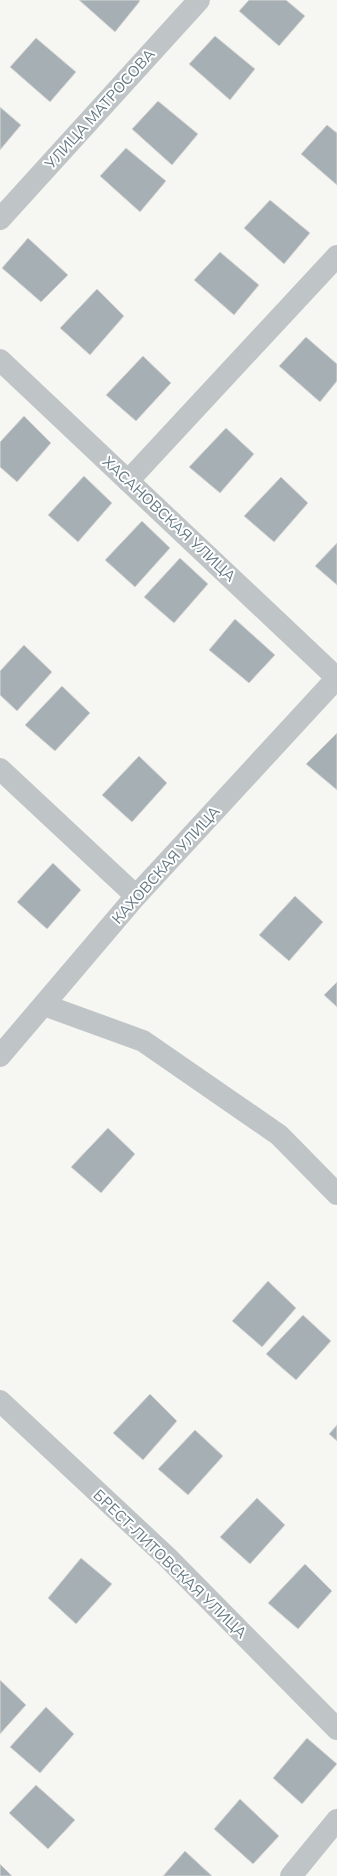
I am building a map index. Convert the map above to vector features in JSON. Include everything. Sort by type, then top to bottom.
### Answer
[{"type":"street","name":"УЛИЦА МАТРОСОВА","points":[[0,219],[199,0]]},
{"type":"street","points":[[128,481],[337,256]]},
{"type":"street","name":"ХАСАНОВСКАЯ УЛИЦА","points":[[0,360],[337,678]]},
{"type":"street","name":"КАХОВСКАЯ УЛИЦА","points":[[0,1056],[136,896],[337,678]]},
{"type":"street","points":[[0,769],[136,896]]},
{"type":"street","points":[[44,1005],[143,1041],[279,1135],[337,1194]]},
{"type":"street","name":"БРЕСТ-ЛИТОВСКАЯ УЛИЦА","points":[[0,1401],[167,1558],[337,1729]]},
{"type":"street","points":[[291,1876],[337,1820]]},
{"type":"building","points":[[79,0],[139,0],[140,1],[115,32]]},
{"type":"building","points":[[249,0],[286,0],[305,16],[279,46],[239,11]]},
{"type":"building","points":[[215,36],[255,69],[230,100],[189,64]]},
{"type":"building","points":[[36,38],[76,72],[50,102],[10,67]]},
{"type":"building","points":[[158,101],[198,134],[172,165],[132,129]]},
{"type":"building","points":[[0,107],[21,125],[0,150]]},
{"type":"building","points":[[327,125],[337,133],[337,185],[301,154]]},
{"type":"building","points":[[126,148],[166,181],[140,212],[100,176]]},
{"type":"building","points":[[270,200],[310,233],[284,264],[244,228]]},
{"type":"building","points":[[28,238],[68,275],[41,302],[2,268]]},
{"type":"building","points":[[220,252],[259,285],[234,315],[194,280]]},
{"type":"building","points":[[97,289],[124,316],[90,355],[60,328]]},
{"type":"building","points":[[306,337],[337,364],[337,381],[320,402],[279,366]]},
{"type":"building","points":[[143,356],[171,383],[136,421],[106,395]]},
{"type":"building","points":[[24,416],[51,443],[17,482],[0,467],[0,442]]},
{"type":"building","points":[[226,428],[254,454],[220,493],[189,467]]},
{"type":"building","points":[[84,476],[112,503],[78,542],[48,515]]},
{"type":"building","points":[[281,477],[308,503],[274,542],[244,516]]},
{"type":"building","points":[[142,521],[170,548],[135,587],[105,560]]},
{"type":"building","points":[[337,543],[337,585],[315,566]]},
{"type":"building","points":[[180,558],[208,584],[174,623],[144,597]]},
{"type":"building","points":[[235,619],[275,655],[249,683],[209,650]]},
{"type":"building","points":[[24,645],[52,672],[17,711],[0,695],[0,671]]},
{"type":"building","points":[[62,686],[90,713],[55,751],[25,725]]},
{"type":"building","points":[[337,733],[337,790],[306,764]]},
{"type":"building","points":[[139,756],[167,783],[132,822],[102,795]]},
{"type":"building","points":[[53,863],[81,890],[47,929],[17,902]]},
{"type":"building","points":[[295,896],[323,922],[289,961],[259,935]]},
{"type":"building","points":[[337,982],[337,1007],[324,995]]},
{"type":"building","points":[[108,1128],[135,1154],[101,1193],[71,1167]]},
{"type":"building","points":[[268,1281],[296,1308],[262,1347],[232,1321]]},
{"type":"building","points":[[303,1315],[331,1341],[296,1380],[266,1354]]},
{"type":"building","points":[[150,1394],[177,1421],[143,1460],[113,1433]]},
{"type":"building","points":[[337,1425],[337,1441],[329,1434]]},
{"type":"building","points":[[195,1430],[223,1456],[188,1495],[158,1469]]},
{"type":"building","points":[[257,1498],[285,1525],[250,1564],[220,1537]]},
{"type":"building","points":[[81,1558],[112,1584],[76,1624],[48,1598]]},
{"type":"building","points":[[305,1564],[332,1591],[298,1629],[268,1603]]},
{"type":"building","points":[[0,1680],[26,1705],[0,1734]]},
{"type":"building","points":[[46,1707],[74,1734],[40,1773],[10,1747]]},
{"type":"building","points":[[307,1738],[337,1764],[302,1804],[273,1778]]},
{"type":"building","points":[[36,1785],[75,1820],[48,1849],[9,1813]]},
{"type":"building","points":[[240,1799],[279,1836],[253,1864],[214,1829]]},
{"type":"building","points":[[185,1851],[212,1876],[163,1876]]},
{"type":"building","points":[[0,1864],[12,1876],[0,1876]]}]
